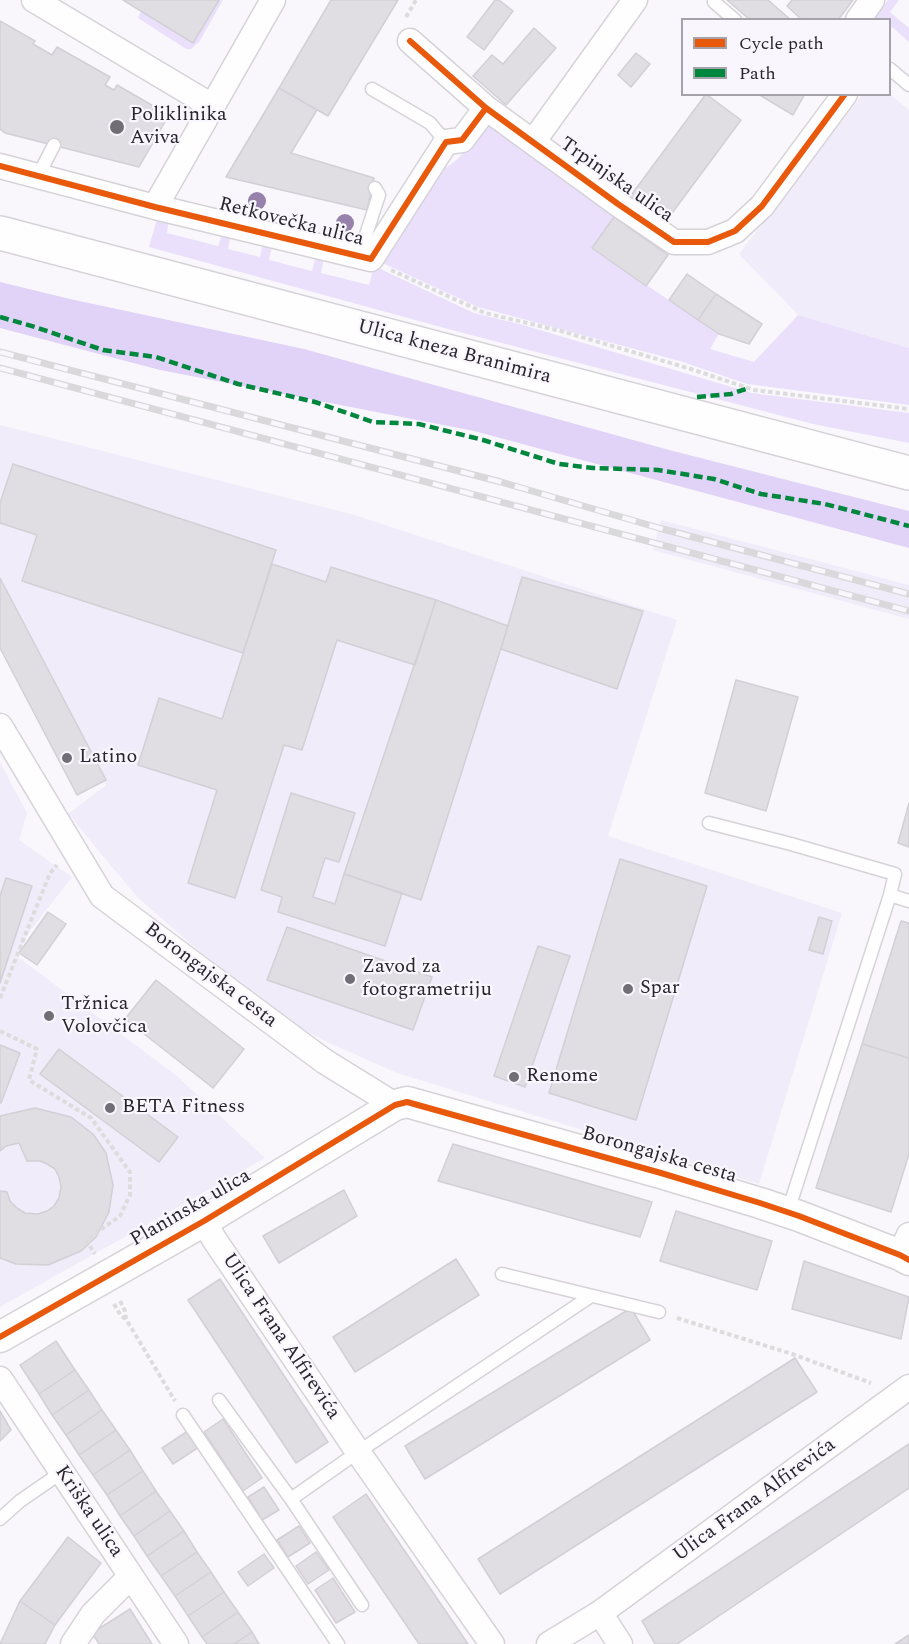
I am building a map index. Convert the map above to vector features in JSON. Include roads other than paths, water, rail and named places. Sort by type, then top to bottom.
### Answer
[{"type":"main road","name":"Ulica kneza Branimira","points":[[0,233],[909,473]]},
{"type":"street","points":[[34,0],[212,106]]},
{"type":"street","points":[[0,166],[155,207],[273,0]]},
{"type":"street","points":[[533,142],[635,0]]},
{"type":"street","points":[[859,18],[872,0]]},
{"type":"street","name":"Trpinjska ulica","points":[[410,41],[486,108],[674,242],[708,242],[735,231],[762,206],[844,96]]},
{"type":"street","name":"Retkovečka ulica","points":[[155,207],[365,258],[446,142],[462,140],[486,108]]},
{"type":"street","name":"Borongajska cesta","points":[[0,726],[102,896],[324,1061],[395,1105],[407,1102],[417,1104],[661,1173],[906,1250]]},
{"type":"street","name":"Planinska ulica","points":[[0,1337],[204,1221],[395,1105]]},
{"type":"street","name":"Ulica Frana Alfirevića","points":[[204,1221],[358,1452],[492,1644]]},
{"type":"street","name":"Kriška ulica","points":[[0,1379],[176,1644]]},
{"type":"street","name":"Ulica Frana Alfirevića","points":[[549,1644],[600,1613],[905,1391]]},
{"type":"street","points":[[73,1644],[93,1614],[131,1576]]},
{"type":"street","points":[[600,1613],[620,1644]]},
{"type":"lane","points":[[714,2],[733,18]]},
{"type":"lane","points":[[891,70],[909,85]]},
{"type":"lane","points":[[372,89],[430,123],[446,142]]},
{"type":"lane","points":[[38,176],[54,145]]},
{"type":"lane","points":[[365,258],[379,195],[375,188]]},
{"type":"lane","points":[[709,824],[802,847],[895,874],[788,1212]]},
{"type":"lane","points":[[890,895],[909,901]]},
{"type":"lane","points":[[502,1274],[659,1312]]},
{"type":"lane","points":[[291,1499],[591,1296]]},
{"type":"lane","points":[[219,1400],[291,1499],[362,1605]]},
{"type":"lane","points":[[183,1415],[338,1644]]},
{"type":"lane","points":[[0,1519],[20,1501],[62,1472]]},
{"type":"railway","points":[[0,352],[501,482],[659,528],[909,594]]},
{"type":"railway","points":[[0,368],[909,611]]},
{"type":"place","name":"Poliklinika Aviva","points":[[117,127]]},
{"type":"place","name":"Latino","points":[[67,758]]},
{"type":"place","name":"Zavod za fotogrametriju","points":[[350,979]]},
{"type":"place","name":"Spar","points":[[628,989]]},
{"type":"place","name":"Tržnica Volovčica","points":[[49,1016]]},
{"type":"place","name":"Renome","points":[[514,1077]]},
{"type":"place","name":"BETA Fitness","points":[[110,1108]]}]
